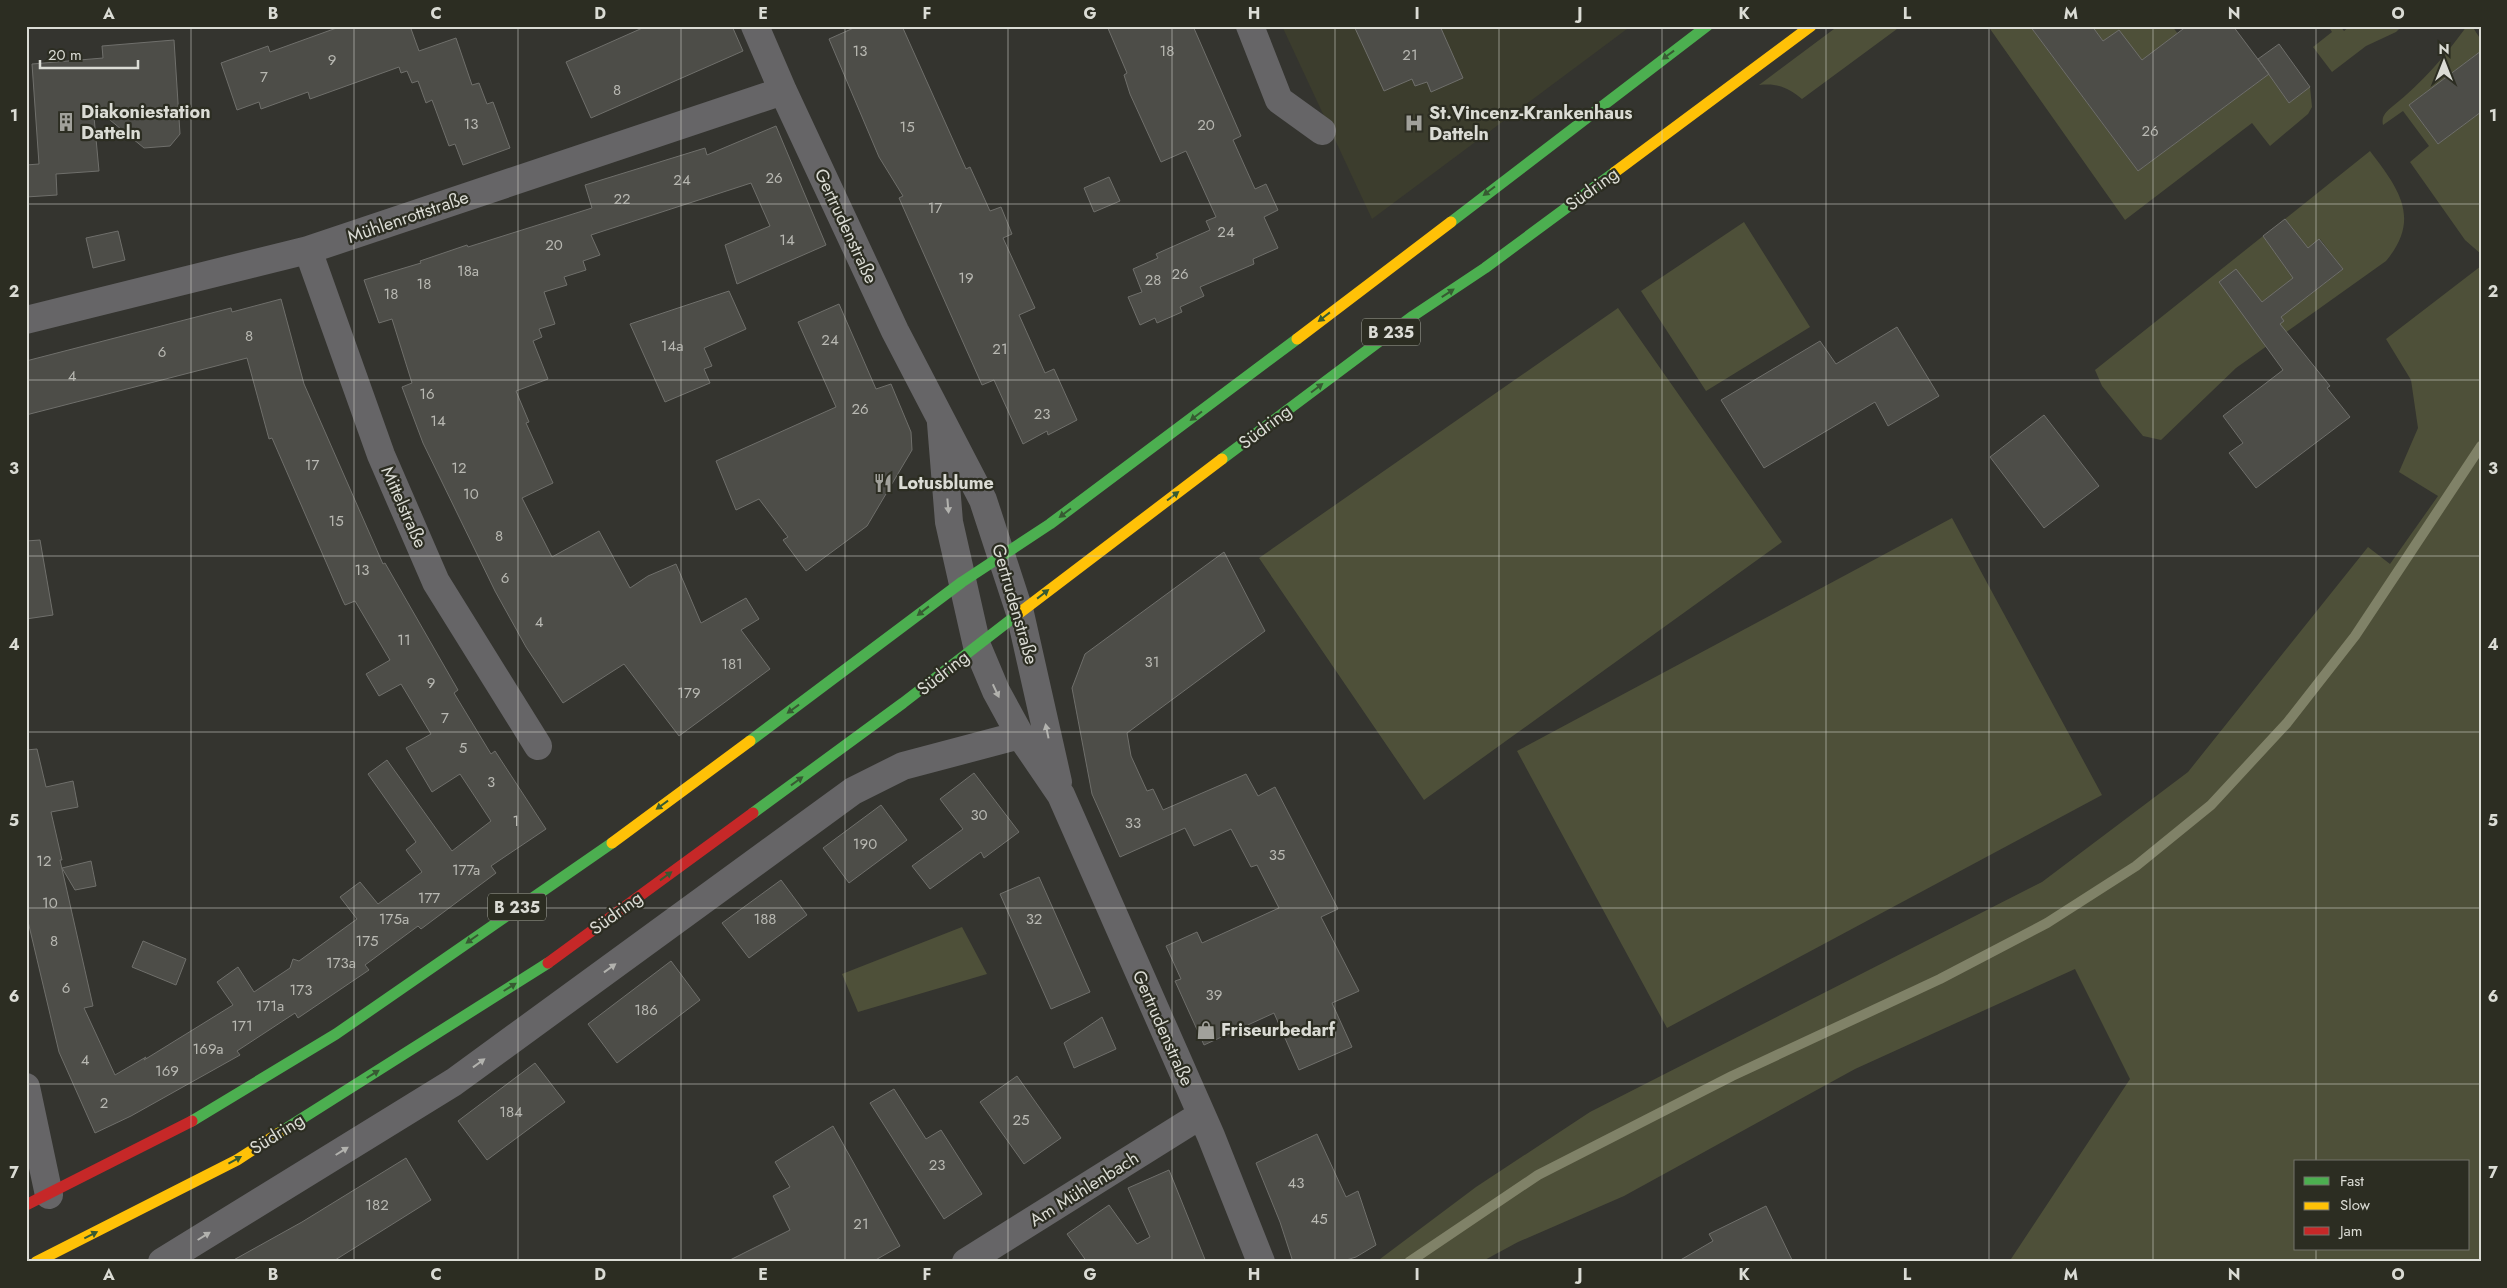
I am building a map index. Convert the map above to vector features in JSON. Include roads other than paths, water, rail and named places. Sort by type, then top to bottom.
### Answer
[{"type":"main road","name":"B 235","points":[[37,1200],[204,1115],[336,1034],[609,845],[962,582],[1050,524],[1212,404],[1708,26]]},
{"type":"main road","name":"Südring","points":[[46,1260],[237,1160],[542,967],[903,703],[1413,316],[1485,268],[1811,26]]},
{"type":"street","name":"Gertrudenstraße","points":[[755,26],[783,91],[895,331],[982,500],[1020,613],[1061,795]]},
{"type":"street","points":[[1250,26],[1280,100],[1322,131]]},
{"type":"street","name":"Mühlenrottstraße","points":[[26,320],[308,250],[783,91]]},
{"type":"street","name":"Mittelstraße","points":[[308,250],[381,455],[436,582],[538,746]]},
{"type":"street","name":"Gertrudenstraße","points":[[941,423],[949,522],[977,646],[996,692],[1020,735],[1061,795],[1201,1115],[1261,1262]]},
{"type":"street","points":[[162,1262],[454,1082],[853,791],[903,766],[1020,735]]},
{"type":"street","points":[[26,1087],[37,1200]]},
{"type":"street","name":"Am Mühlenbach","points":[[966,1262],[1201,1115]]},
{"type":"waterway","points":[[1409,1262],[1538,1175],[1732,1076],[1940,979],[2047,923],[2136,866],[2211,805],[2287,723],[2355,636],[2481,446]]},
{"type":"place","name":"Diakoniestation Datteln","points":[[66,122]]},
{"type":"place","name":"St.Vincenz-Krankenhaus Datteln","points":[[1414,123]]},
{"type":"place","name":"Lotusblume","points":[[883,483]]},
{"type":"place","name":"Friseurbedarf","points":[[1206,1030]]}]
